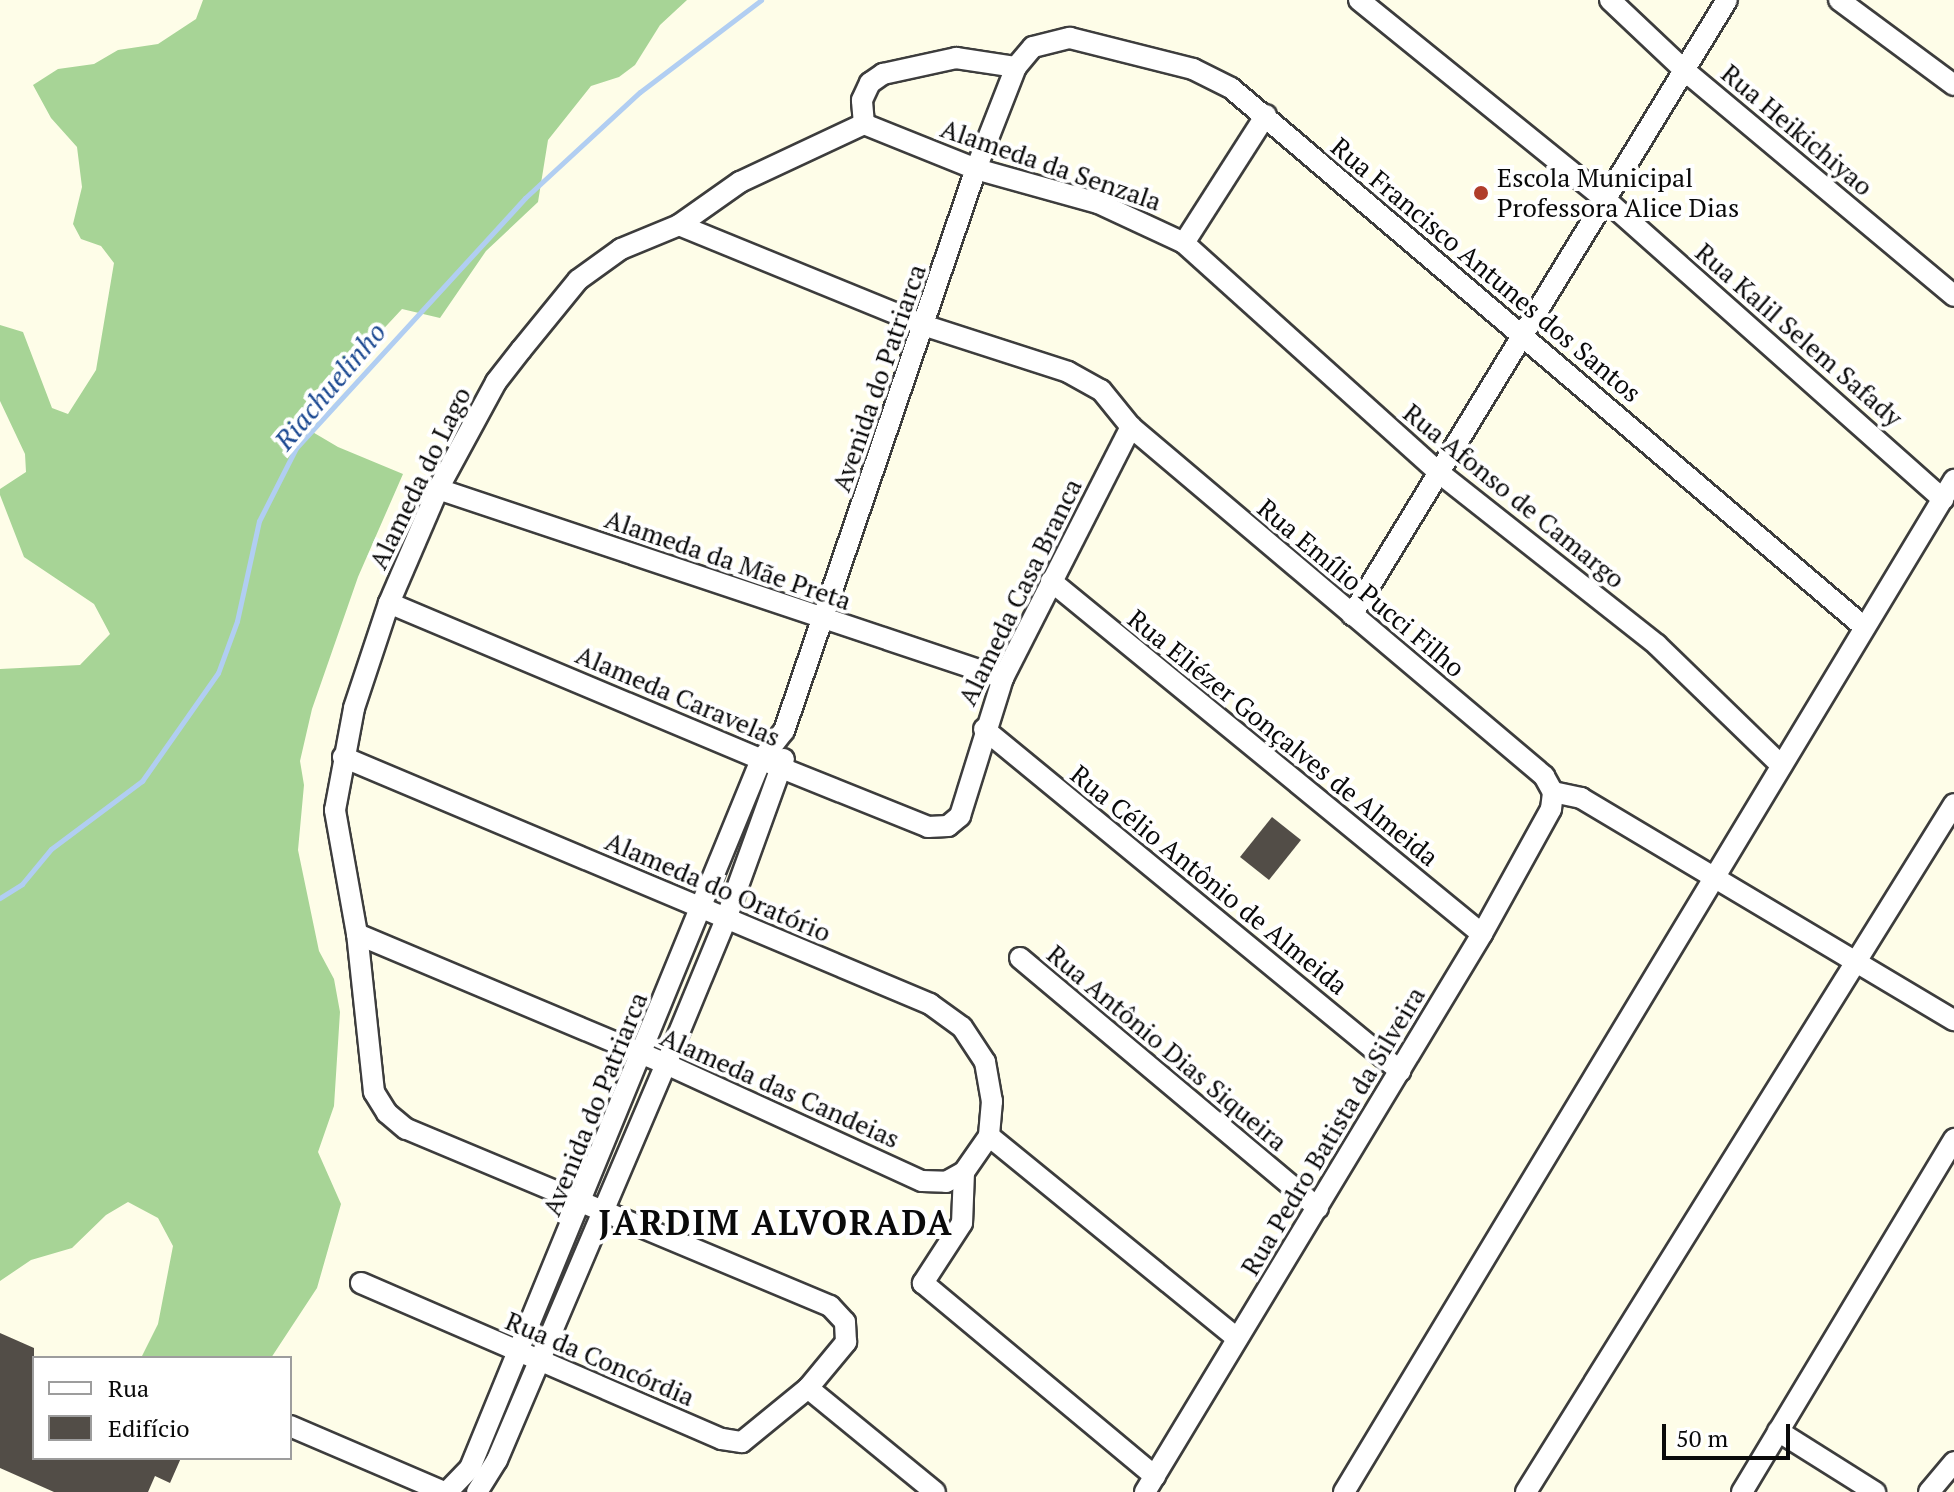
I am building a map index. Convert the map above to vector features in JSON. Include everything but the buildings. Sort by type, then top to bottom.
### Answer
[{"type":"street","name":"Rua Kalil Selem Safady","points":[[1359,0],[1606,200],[1943,499]]},
{"type":"street","name":"Rua Heikichiyao","points":[[1610,0],[1684,70],[1954,296]]},
{"type":"street","points":[[1352,615],[1727,0]]},
{"type":"street","points":[[1839,0],[1954,85]]},
{"type":"street","name":"Rua Francisco Antunes dos Santos","points":[[1033,47],[1070,38],[1193,69],[1266,115],[1864,627]]},
{"type":"street","name":"Avenida do Patriarca","points":[[477,1492],[497,1460],[583,1203],[642,1054],[761,760],[784,731],[926,326],[976,169],[1016,67],[1033,47]]},
{"type":"street","points":[[864,124],[862,100],[870,83],[883,74],[956,58],[1016,67]]},
{"type":"street","points":[[1184,243],[1266,115]]},
{"type":"street","name":"Alameda da Senzala","points":[[864,124],[976,169],[1098,203],[1184,243],[1210,271]]},
{"type":"street","name":"Alameda do Lago","points":[[583,1203],[406,1129],[387,1113],[374,1092],[357,934],[335,810],[343,757],[389,603],[438,489],[496,382],[578,280],[621,249],[679,225],[740,182],[864,124]]},
{"type":"street","name":"Rua Emílio Pucci Filho","points":[[679,225],[926,326],[1068,372],[1101,390],[1131,427],[1544,776],[1553,792]]},
{"type":"street","name":"Rua Afonso de Camargo","points":[[1210,271],[1437,471],[1657,645],[1781,765]]},
{"type":"street","name":"Alameda Casa Branca","points":[[948,826],[960,816],[984,729],[1003,678],[1131,427]]},
{"type":"street","points":[[1344,1492],[1954,480]]},
{"type":"street","name":"Alameda da Mãe Preta","points":[[438,489],[1003,678]]},
{"type":"street","name":"Rua Eliézer Gonçalves de Almeida","points":[[1051,581],[1482,934]]},
{"type":"street","name":"Alameda Caravelas","points":[[389,603],[928,827],[948,826]]},
{"type":"street","name":"Rua Célio Antônio de Almeida","points":[[984,729],[1400,1071]]},
{"type":"street","name":"Avenida do Patriarca","points":[[446,1492],[470,1468],[602,1212],[726,919],[784,769],[784,731]]},
{"type":"street","name":"Alameda do Oratório","points":[[343,757],[930,1004],[962,1027],[985,1062],[992,1101],[989,1136]]},
{"type":"street","points":[[1553,792],[1581,798],[1954,1020]]},
{"type":"street","name":"Rua Pedro Batista da Silveira","points":[[1150,1484],[1482,934],[1551,809],[1553,792]]},
{"type":"street","points":[[1526,1492],[1954,804]]},
{"type":"street","name":"Alameda das Candeias","points":[[357,934],[666,1064],[922,1181],[946,1182],[964,1172]]},
{"type":"street","name":"Rua Antônio Dias Siqueira","points":[[1020,958],[1318,1208]]},
{"type":"street","points":[[1150,1484],[923,1283],[962,1223],[964,1172],[989,1136],[1237,1338]]},
{"type":"street","points":[[1742,1492],[1954,1139]]},
{"type":"street","points":[[583,1203],[830,1306],[845,1322],[846,1342],[808,1388],[935,1492]]},
{"type":"street","name":"Rua da Concórdia","points":[[361,1283],[722,1439],[742,1442],[808,1388]]},
{"type":"street","points":[[292,1427],[446,1492]]},
{"type":"street","points":[[1778,1431],[1875,1492]]},
{"type":"street","points":[[1929,1492],[1954,1462]]},
{"type":"green space","points":[[203,0],[687,0],[660,25],[635,65],[619,77],[591,86],[548,140],[538,202],[486,251],[440,318],[402,309],[335,381],[309,393],[299,424],[338,447],[403,474],[358,577],[312,709],[300,761],[304,785],[298,850],[319,951],[334,979],[340,1012],[334,1106],[318,1152],[341,1204],[317,1288],[272,1356],[142,1356],[158,1324],[173,1246],[158,1218],[128,1202],[106,1215],[72,1248],[31,1260],[0,1281],[0,669],[80,665],[110,634],[94,604],[24,557],[0,495],[0,489],[26,472],[25,454],[0,401],[0,325],[23,332],[52,408],[68,414],[96,370],[114,263],[101,246],[81,239],[73,224],[82,187],[77,147],[51,118],[33,85],[58,69],[94,64],[118,50],[158,44],[196,19]]},
{"type":"waterway","name":"Riachuelinho","points":[[0,898],[22,884],[51,849],[142,781],[218,673],[237,621],[259,521],[296,448],[525,198],[640,92],[761,0]]},
{"type":"place","name":"Escola Municipal Professora Alice Dias","points":[[1481,193]]},
{"type":"district","name":"JARDIM ALVORADA","points":[[776,1223]]}]
